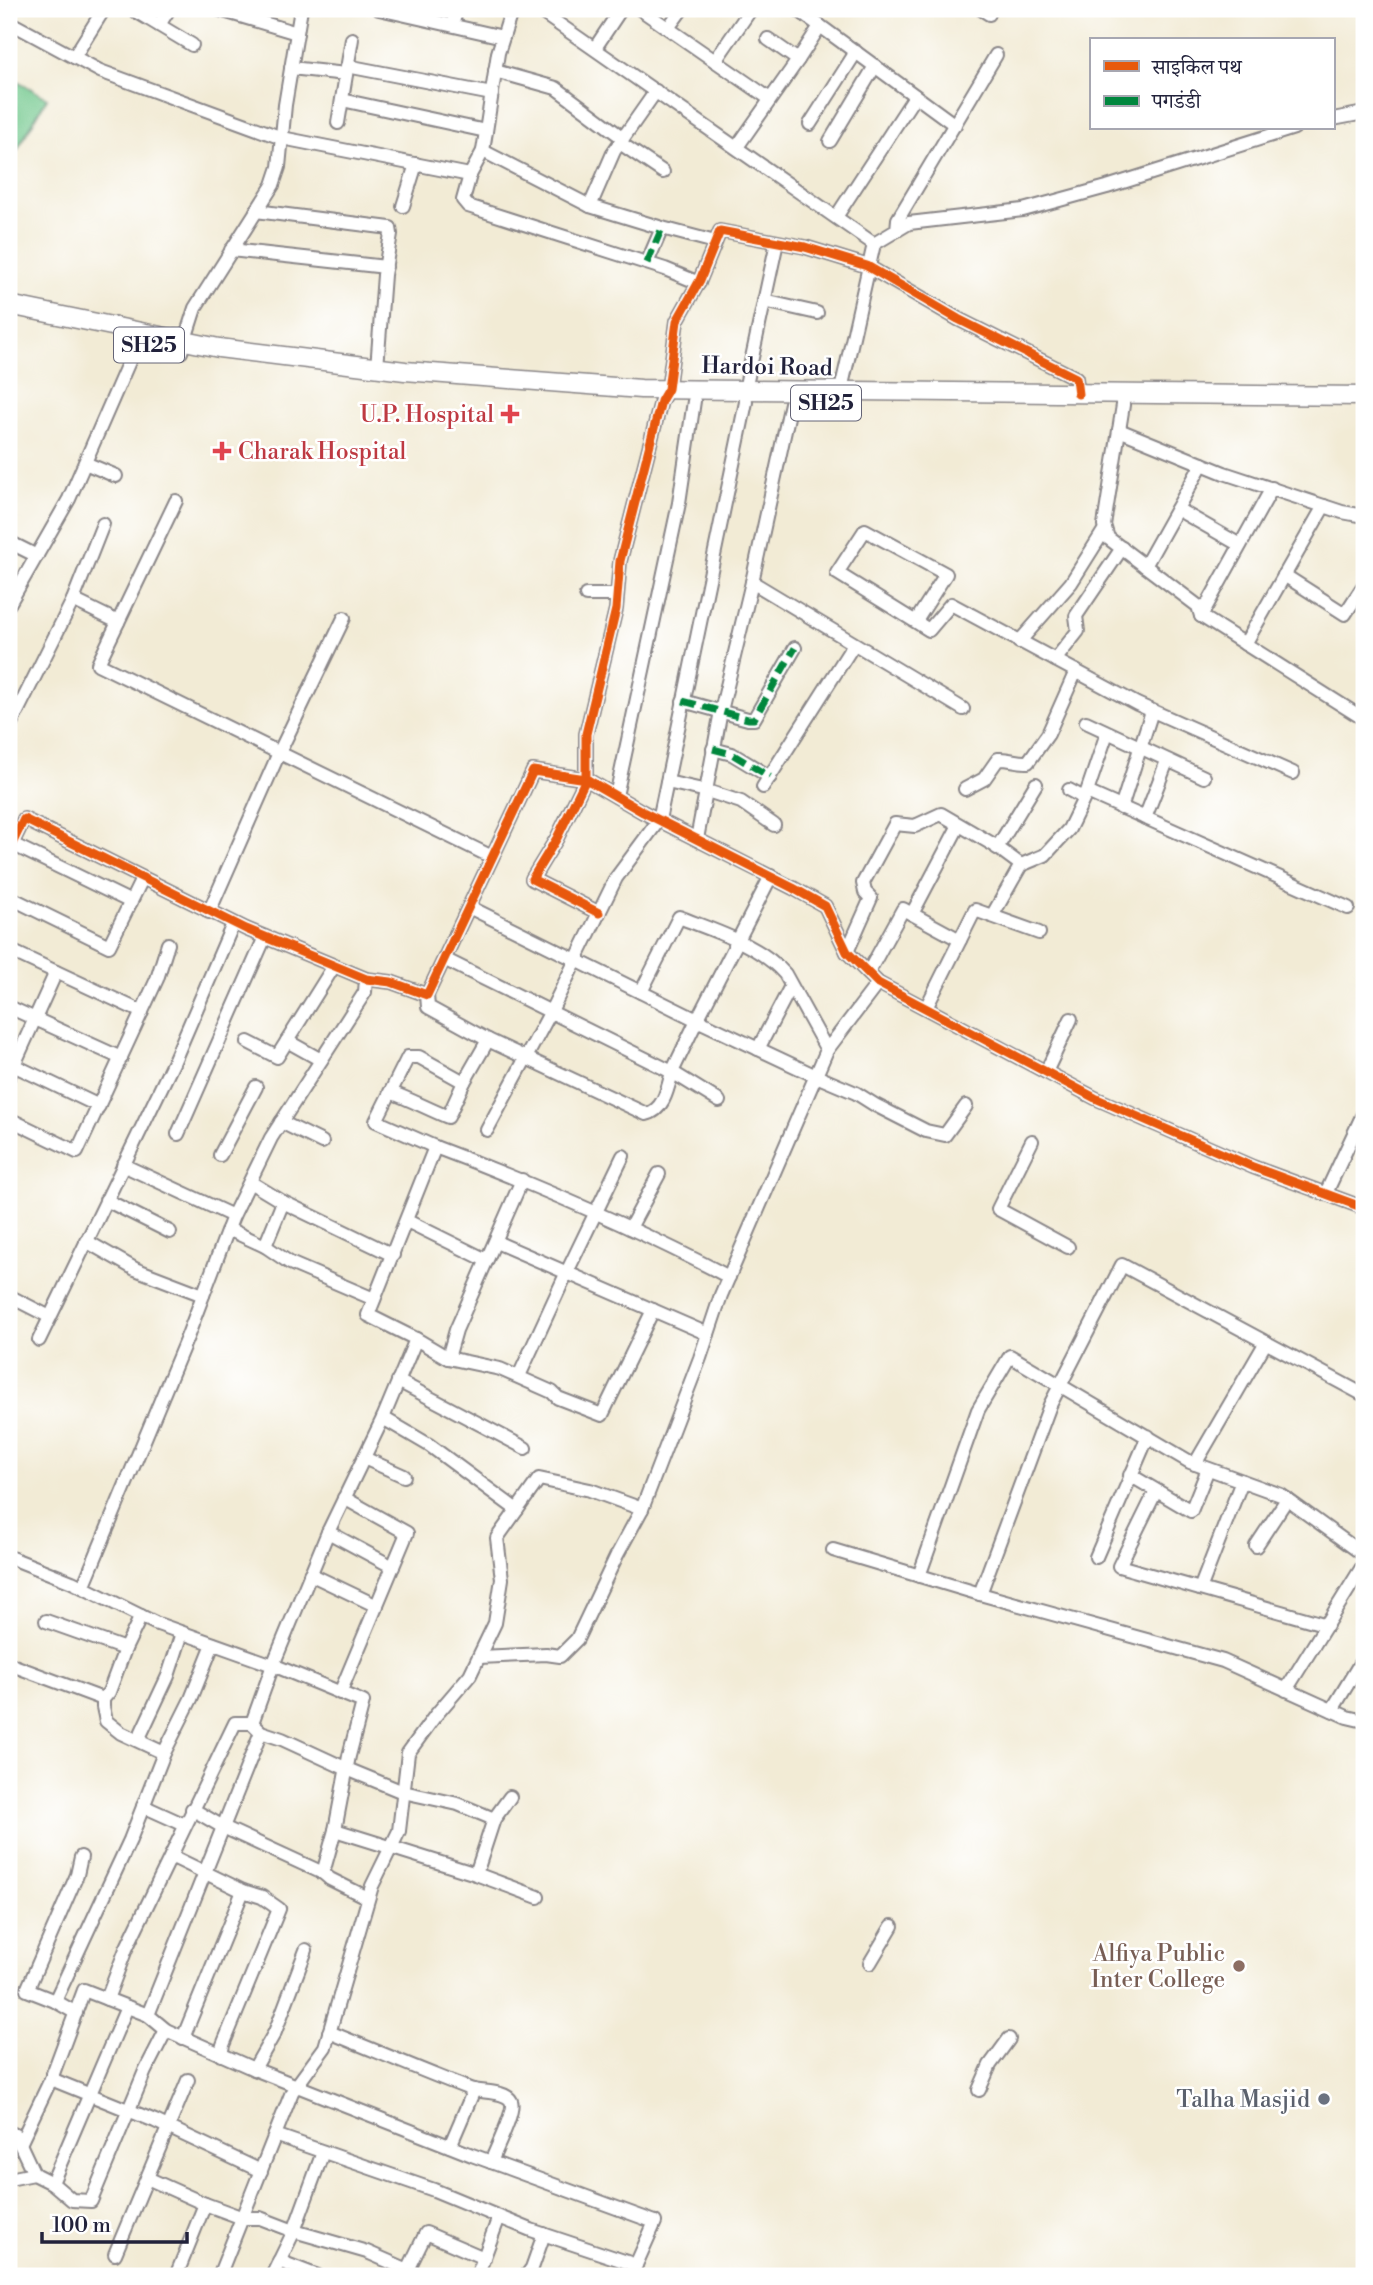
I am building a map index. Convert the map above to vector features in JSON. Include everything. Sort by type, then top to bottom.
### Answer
[{"type":"main road","name":"Hardoi Road","points":[[9,305],[182,346],[215,359],[404,382],[665,395],[1123,400],[1364,407]]},
{"type":"main road","name":"Hardoi Road","points":[[9,316],[137,343],[219,348],[377,368],[641,389],[694,401],[746,396],[791,403],[839,397],[1078,394],[1123,400],[1364,396]]},
{"type":"street","points":[[74,57],[104,9]]},
{"type":"street","points":[[132,9],[192,45]]},
{"type":"street","points":[[159,25],[169,9]]},
{"type":"street","points":[[217,9],[297,33]]},
{"type":"street","points":[[182,346],[195,308],[257,211],[276,176],[301,9]]},
{"type":"street","points":[[452,25],[457,9]]},
{"type":"street","points":[[512,9],[495,71],[483,151],[470,175],[463,200],[468,206],[699,283]]},
{"type":"street","points":[[537,9],[552,13],[594,48],[874,244]]},
{"type":"street","points":[[594,48],[621,9]]},
{"type":"street","points":[[640,9],[770,99]]},
{"type":"street","points":[[668,29],[682,9]]},
{"type":"street","points":[[715,61],[751,9]]},
{"type":"street","points":[[386,10],[503,37]]},
{"type":"street","points":[[802,10],[955,125]]},
{"type":"street","points":[[9,22],[100,71],[282,138],[470,175]]},
{"type":"street","points":[[737,147],[820,26]]},
{"type":"street","points":[[338,123],[352,39]]},
{"type":"street","points":[[768,39],[798,60]]},
{"type":"street","points":[[810,124],[856,52]]},
{"type":"street","points":[[897,230],[898,219],[996,55]]},
{"type":"street","points":[[830,141],[875,66]]},
{"type":"street","points":[[291,68],[347,70],[492,94]]},
{"type":"street","points":[[495,71],[556,88],[663,172]]},
{"type":"street","points":[[590,206],[614,151],[656,91]]},
{"type":"street","points":[[836,216],[915,96]]},
{"type":"street","points":[[342,100],[486,131]]},
{"type":"street","points":[[1334,119],[1364,113]]},
{"type":"street","points":[[839,397],[874,244],[897,230],[909,223],[1023,210],[1107,187],[1288,130]]},
{"type":"street","points":[[483,151],[590,206],[662,229],[716,242]]},
{"type":"street","points":[[403,206],[416,164]]},
{"type":"street","points":[[257,211],[390,228],[377,368]]},
{"type":"street","points":[[647,264],[662,229]]},
{"type":"street","points":[[599,913],[532,879],[557,838],[586,779],[586,734],[616,608],[620,561],[665,395],[677,321],[699,283],[720,231],[805,247],[867,266],[958,319],[1076,378],[1078,394]]},
{"type":"street","points":[[487,1130],[550,1013],[616,878],[659,820],[777,242]]},
{"type":"street","points":[[232,250],[386,267]]},
{"type":"street","points":[[764,301],[817,313]]},
{"type":"street","points":[[9,604],[69,499],[137,343]]},
{"type":"street","points":[[1123,400],[1104,525],[1108,538],[1198,606],[1200,616],[1364,719]]},
{"type":"street","points":[[615,796],[679,503],[694,401]]},
{"type":"street","points":[[697,839],[713,748],[791,403]]},
{"type":"street","points":[[1119,430],[1202,464],[1324,506],[1364,516]]},
{"type":"street","points":[[85,463],[116,476]]},
{"type":"street","points":[[1145,566],[1202,464]]},
{"type":"street","points":[[1200,616],[1272,488]]},
{"type":"street","points":[[177,501],[98,664],[492,857]]},
{"type":"street","points":[[1245,643],[1324,506]]},
{"type":"street","points":[[1177,509],[1240,545]]},
{"type":"street","points":[[9,728],[73,600],[103,524]]},
{"type":"street","points":[[1019,642],[1071,583],[1105,529]]},
{"type":"street","points":[[916,621],[946,574],[865,530],[837,573],[929,630],[951,604],[1152,711],[1293,773]]},
{"type":"street","points":[[9,542],[37,556]]},
{"type":"street","points":[[1055,660],[1078,631],[1076,616],[1122,548]]},
{"type":"street","points":[[1284,575],[1345,614],[1364,585]]},
{"type":"street","points":[[752,582],[963,709]]},
{"type":"street","points":[[586,595],[617,595]]},
{"type":"street","points":[[73,600],[118,622]]},
{"type":"street","points":[[209,912],[279,753],[344,618]]},
{"type":"street","points":[[713,748],[732,754],[766,782],[853,644]]},
{"type":"street","points":[[683,701],[754,719],[795,648]]},
{"type":"street","points":[[965,789],[984,779],[998,759],[1028,762],[1048,734],[1076,671]]},
{"type":"street","points":[[1121,808],[1152,711]]},
{"type":"street","points":[[1086,722],[1204,777]]},
{"type":"street","points":[[992,916],[1021,865],[1045,855],[1069,829],[1086,795],[1107,733]]},
{"type":"street","points":[[1144,818],[1167,761]]},
{"type":"street","points":[[771,876],[697,1020],[672,1072],[666,1093],[658,1108],[651,1114],[488,1040],[428,1007],[427,995],[533,771],[586,779],[659,820],[771,876],[825,906],[847,952],[878,983],[1095,1098],[1242,1162],[1364,1208]]},
{"type":"street","points":[[667,782],[741,802],[774,825]]},
{"type":"street","points":[[997,848],[1036,783]]},
{"type":"street","points":[[1069,790],[1121,808],[1348,908]]},
{"type":"street","points":[[847,952],[871,898],[865,892],[863,883],[895,824],[915,826],[942,814],[1021,865]]},
{"type":"street","points":[[131,902],[10,847],[24,819],[142,880],[265,937],[366,979],[391,982],[427,995]]},
{"type":"street","points":[[912,914],[959,825]]},
{"type":"street","points":[[9,897],[109,946],[142,880]]},
{"type":"street","points":[[469,907],[697,1020],[856,1093],[926,1131],[945,1135],[966,1106]]},
{"type":"street","points":[[868,973],[903,909],[960,940]]},
{"type":"street","points":[[926,1008],[975,910],[1039,933]]},
{"type":"street","points":[[640,992],[679,917],[738,941],[776,964],[785,974],[827,1050]]},
{"type":"street","points":[[39,1340],[174,1061],[233,923]]},
{"type":"street","points":[[177,1134],[265,937]]},
{"type":"street","points":[[9,1119],[77,1152],[157,979],[168,944]]},
{"type":"street","points":[[9,950],[142,1012]]},
{"type":"street","points":[[444,959],[672,1072],[719,1101]]},
{"type":"street","points":[[248,1042],[277,1057],[334,966]]},
{"type":"street","points":[[56,972],[10,1068],[99,1106]]},
{"type":"street","points":[[83,1587],[233,1216],[271,1138],[365,992],[366,979]]},
{"type":"street","points":[[479,1657],[546,1654],[560,1656],[578,1639],[611,1567],[642,1509],[729,1277],[827,1050],[878,983]]},
{"type":"street","points":[[758,1049],[791,986]]},
{"type":"street","points":[[9,1007],[121,1058]]},
{"type":"street","points":[[1046,1072],[1071,1020]]},
{"type":"street","points":[[390,1092],[448,1117],[488,1040]]},
{"type":"street","points":[[287,1041],[321,1060]]},
{"type":"street","points":[[464,1082],[419,1057],[408,1057],[376,1121],[596,1212],[729,1277]]},
{"type":"street","points":[[220,1155],[256,1087]]},
{"type":"street","points":[[1325,1193],[1364,1112]]},
{"type":"street","points":[[281,1122],[323,1142]]},
{"type":"street","points":[[1032,1141],[998,1209],[1069,1247]]},
{"type":"street","points":[[435,1147],[368,1315],[448,1358],[500,1369],[519,1376],[552,1392],[558,1398],[601,1415],[653,1310]]},
{"type":"street","points":[[519,1376],[623,1156]]},
{"type":"street","points":[[123,1164],[233,1216]]},
{"type":"street","points":[[630,1228],[659,1174]]},
{"type":"street","points":[[448,1358],[456,1330],[522,1180]]},
{"type":"street","points":[[250,1182],[283,1202],[393,1255]]},
{"type":"street","points":[[106,1200],[170,1232]]},
{"type":"street","points":[[265,1246],[283,1202]]},
{"type":"street","points":[[407,1221],[486,1259]]},
{"type":"street","points":[[228,1229],[265,1246],[290,1263],[374,1299]]},
{"type":"street","points":[[86,1241],[135,1269],[203,1295]]},
{"type":"street","points":[[496,1242],[708,1334]]},
{"type":"street","points":[[980,1594],[1024,1470],[1060,1386],[1122,1265],[1364,1395]]},
{"type":"street","points":[[9,1297],[50,1317]]},
{"type":"street","points":[[148,2015],[223,1827],[256,1728],[273,1665],[328,1532],[383,1418],[416,1339]]},
{"type":"street","points":[[1195,1464],[1266,1342]]},
{"type":"street","points":[[919,1576],[978,1410],[1010,1356],[1195,1464],[1287,1499],[1364,1555]]},
{"type":"street","points":[[398,1381],[525,1448]]},
{"type":"street","points":[[383,1418],[429,1445],[517,1510]]},
{"type":"street","points":[[1096,1558],[1148,1436]]},
{"type":"street","points":[[364,1458],[404,1476]]},
{"type":"street","points":[[1130,1475],[1191,1510],[1209,1469]]},
{"type":"street","points":[[219,2276],[292,2092],[325,2047],[368,1898],[399,1830],[408,1753],[470,1675],[495,1623],[502,1578],[497,1538],[539,1479],[590,1490],[642,1509]]},
{"type":"street","points":[[1200,1589],[1242,1481]]},
{"type":"street","points":[[1156,1491],[1119,1566],[1326,1625]]},
{"type":"street","points":[[340,1693],[407,1533],[344,1498]]},
{"type":"street","points":[[1256,1546],[1287,1499]]},
{"type":"street","points":[[328,1532],[393,1567]]},
{"type":"street","points":[[833,1550],[1223,1661],[1332,1710],[1364,1721]]},
{"type":"street","points":[[9,1557],[83,1587],[182,1633],[273,1665],[363,1702],[323,1873]]},
{"type":"street","points":[[1286,1690],[1364,1564]]},
{"type":"street","points":[[310,1574],[377,1606]]},
{"type":"street","points":[[141,1616],[109,1692],[103,1699],[103,1707],[106,1721],[121,1733],[164,1753]]},
{"type":"street","points":[[46,1622],[125,1649]]},
{"type":"street","points":[[138,1740],[168,1676],[182,1633]]},
{"type":"street","points":[[55,2001],[130,1840],[164,1753],[191,1699],[213,1644]]},
{"type":"street","points":[[1332,1710],[1364,1657]]},
{"type":"street","points":[[9,1664],[103,1699]]},
{"type":"street","points":[[107,1999],[126,1949],[234,1723],[256,1728],[404,1792],[458,1804],[494,1819]]},
{"type":"street","points":[[475,1874],[494,1819],[510,1797]]},
{"type":"street","points":[[143,1806],[185,1825]]},
{"type":"street","points":[[192,1809],[368,1898]]},
{"type":"street","points":[[335,1830],[538,1897]]},
{"type":"street","points":[[171,1856],[243,1891],[262,1897],[279,1909],[221,2055]]},
{"type":"street","points":[[76,2013],[27,1990],[77,1875],[81,1857]]},
{"type":"street","points":[[183,2038],[243,1891]]},
{"type":"street","points":[[870,1963],[892,1927]]},
{"type":"street","points":[[254,2069],[275,2032],[306,1950]]},
{"type":"street","points":[[20,2144],[51,2079],[84,1990],[148,2015],[166,2030],[254,2069],[491,2162],[655,2222],[634,2271],[434,2190],[275,2135]]},
{"type":"street","points":[[52,2183],[127,2007]]},
{"type":"street","points":[[9,2179],[34,2174],[52,2183],[72,2200],[91,2201],[157,2043],[166,2030]]},
{"type":"street","points":[[329,2032],[474,2090],[510,2099],[510,2115],[491,2162]]},
{"type":"street","points":[[979,2090],[990,2065],[1009,2039]]},
{"type":"street","points":[[51,2079],[169,2127],[261,2171]]},
{"type":"street","points":[[115,2254],[188,2080]]},
{"type":"street","points":[[450,2146],[474,2090]]},
{"type":"street","points":[[9,2132],[15,2135],[34,2174]]},
{"type":"street","points":[[272,2276],[293,2231],[323,2151]]},
{"type":"street","points":[[147,2178],[243,2218],[260,2218],[293,2231],[367,2252],[407,2273],[422,2276]]},
{"type":"street","points":[[176,2276],[205,2204]]},
{"type":"street","points":[[477,2276],[499,2217]]},
{"type":"street","points":[[407,2273],[426,2233],[484,2258]]},
{"type":"street","points":[[526,2276],[532,2269],[544,2234]]},
{"type":"street","points":[[279,2261],[318,2276]]},
{"type":"green space","points":[[9,76],[47,98],[9,164]]},
{"type":"marked path","points":[[647,263],[662,228]]},
{"type":"marked path","points":[[683,701],[754,719],[795,648]]},
{"type":"marked path","points":[[713,749],[732,754],[770,777]]},
{"type":"cycle path","points":[[599,913],[532,879],[557,838],[586,779],[586,734],[616,609],[620,561],[661,401],[668,389],[677,321],[700,280],[720,231],[805,247],[867,266],[958,319],[1076,378],[1078,394]]},
{"type":"cycle path","points":[[9,850],[24,819],[246,929],[366,979],[391,982],[427,995],[533,771],[586,779],[643,812],[825,906],[847,952],[878,983],[1095,1098],[1253,1167],[1364,1208]]},
{"type":"place","name":"U.P. Hospital","points":[[510,414]]},
{"type":"place","name":"Charak Hospital","points":[[222,451]]},
{"type":"place","name":"Alfiya Public Inter College","points":[[1239,1966]]},
{"type":"place","name":"Talha Masjid","points":[[1324,2099]]}]
